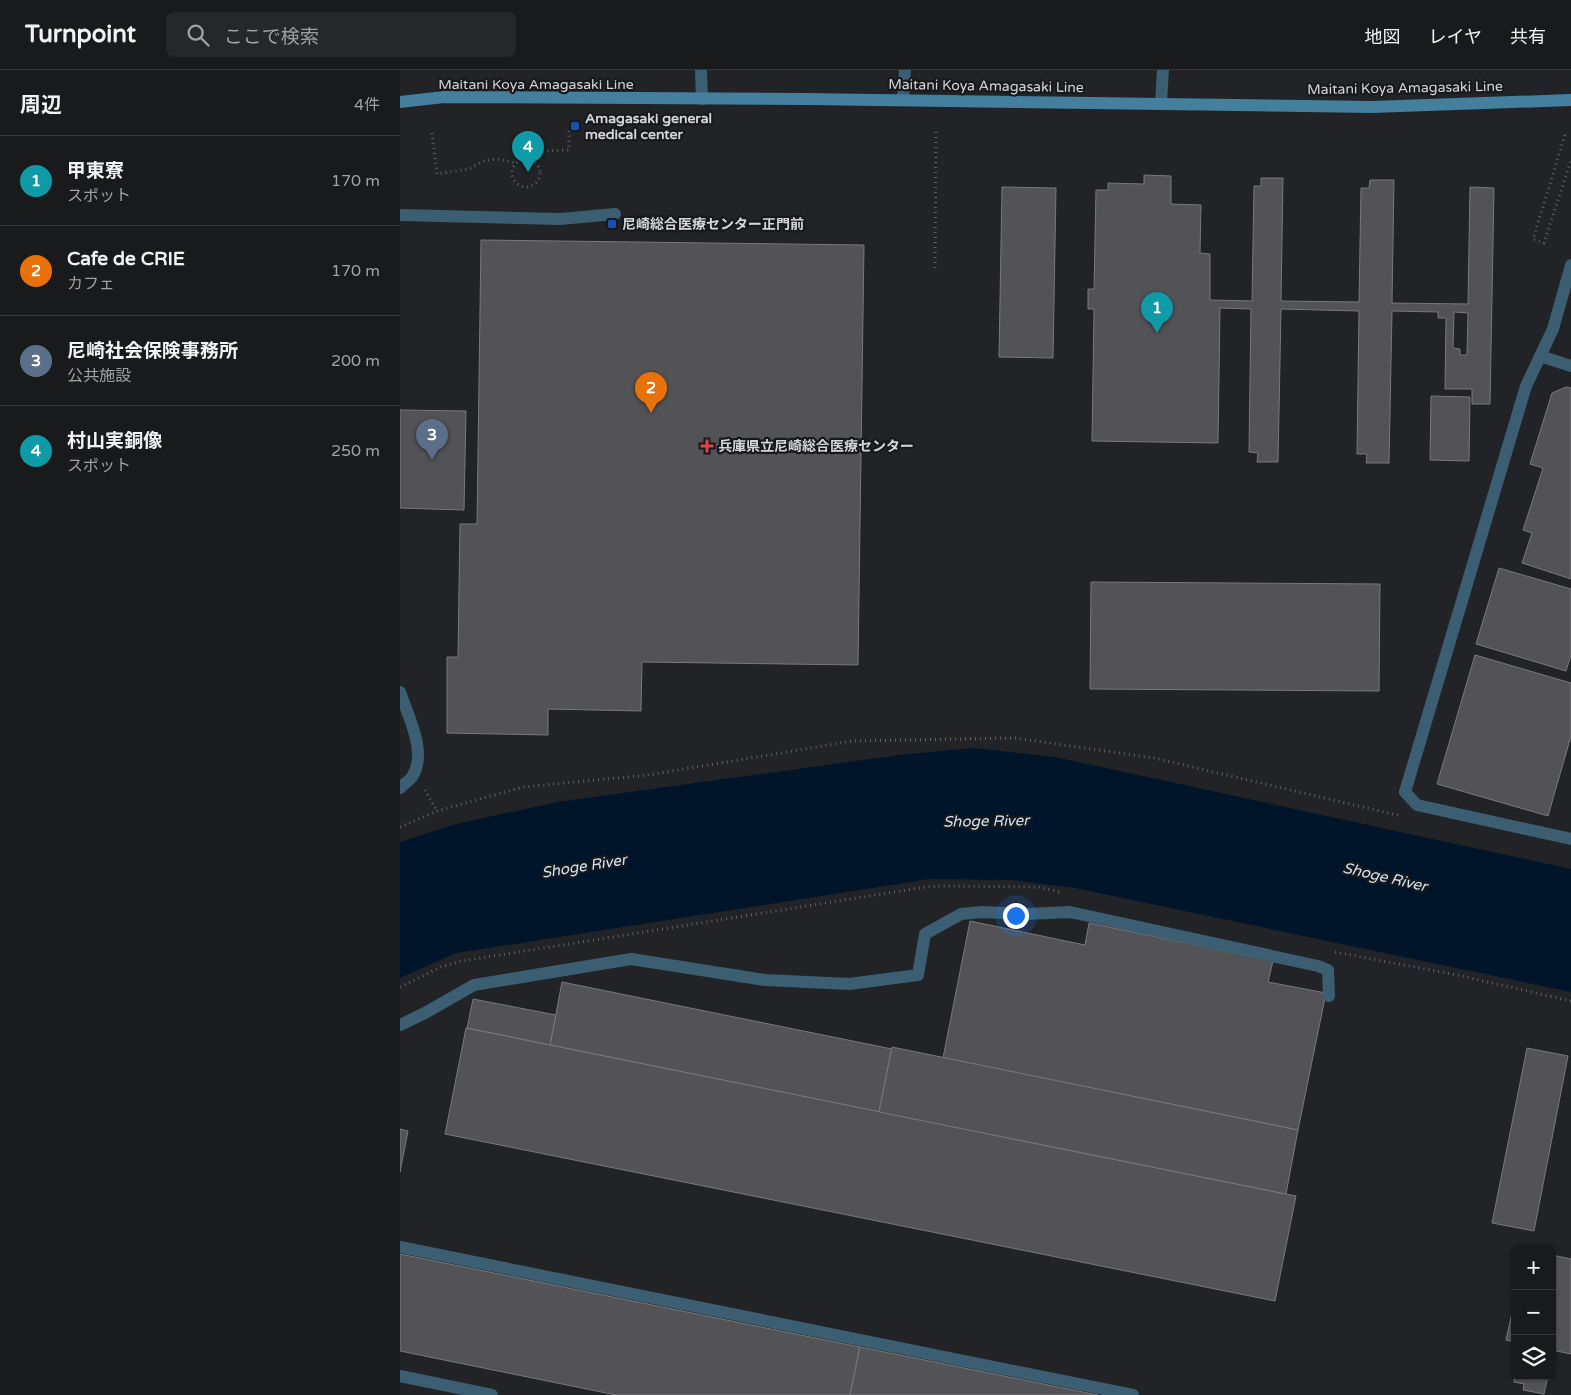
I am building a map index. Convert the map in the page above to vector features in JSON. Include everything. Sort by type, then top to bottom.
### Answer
[{"type":"main road","name":"Maitani Koya Amagasaki Line","points":[[400,102],[444,97],[903,100],[1372,107],[1571,100]]},
{"type":"street","points":[[701,70],[702,99]]},
{"type":"street","points":[[903,100],[905,70]]},
{"type":"street","points":[[1161,103],[1163,70]]},
{"type":"street","points":[[400,215],[560,219],[615,214]]},
{"type":"street","points":[[1571,265],[1553,329],[1526,386],[1405,792],[1417,805],[1571,839]]},
{"type":"street","points":[[1540,356],[1571,366]]},
{"type":"street","points":[[400,692],[418,743],[418,757],[412,776],[400,788]]},
{"type":"street","points":[[400,1025],[474,985],[631,959],[765,980],[831,984],[849,984],[918,975],[925,934],[961,914],[982,912],[1026,914],[1070,912],[1318,966],[1328,970],[1330,996]]},
{"type":"street","points":[[400,1246],[1133,1395]]},
{"type":"street","points":[[400,1376],[492,1395]]},
{"type":"path","points":[[526,158],[528,152],[570,150],[569,130]]},
{"type":"path","points":[[934,268],[936,132]]},
{"type":"path","points":[[432,133],[437,174],[469,169],[485,160],[499,159],[515,163]]},
{"type":"path","points":[[1565,135],[1533,239],[1544,243],[1571,160]]},
{"type":"path","points":[[526,158],[533,159],[538,164],[540,170],[540,177],[537,182],[531,186],[524,187],[518,185],[512,175],[512,168],[515,163],[526,158]]},
{"type":"path","points":[[400,827],[437,811],[523,787],[648,775],[853,741],[1016,738],[1154,758],[1406,818]]},
{"type":"water","name":"Shoge River","points":[[974,748],[1055,757],[1571,869],[1571,992],[1075,888],[1013,880],[930,879],[456,953],[400,978],[400,842],[456,824],[558,802],[899,755]]},
{"type":"building","points":[[1144,175],[1171,176],[1171,204],[1201,205],[1200,253],[1210,254],[1210,300],[1252,301],[1254,186],[1261,186],[1261,178],[1283,178],[1281,301],[1359,302],[1361,188],[1369,188],[1370,180],[1394,180],[1392,303],[1468,304],[1470,187],[1494,188],[1490,404],[1472,404],[1472,389],[1445,389],[1446,318],[1438,318],[1438,312],[1392,311],[1389,463],[1366,463],[1367,454],[1357,454],[1359,311],[1281,309],[1278,462],[1257,462],[1258,453],[1249,452],[1251,309],[1220,308],[1218,443],[1092,441],[1094,309],[1088,309],[1088,289],[1094,289],[1096,190],[1108,190],[1108,183],[1144,184]],"holes":[[[1454,312],[1468,313],[1467,355],[1460,355],[1460,349],[1453,348]]]},
{"type":"building","points":[[1002,187],[1056,188],[1053,358],[999,357]]},
{"type":"building","points":[[481,240],[864,245],[858,665],[642,662],[641,711],[548,709],[548,735],[447,733],[447,657],[458,657],[460,524],[477,524]]},
{"type":"building","points":[[1566,387],[1571,388],[1571,579],[1522,563],[1532,533],[1523,530],[1543,468],[1530,464],[1552,393]]},
{"type":"building","points":[[1431,396],[1470,397],[1469,461],[1430,460]]},
{"type":"building","points":[[400,410],[466,411],[464,510],[400,508]]},
{"type":"building","points":[[1499,568],[1571,589],[1571,655],[1566,671],[1476,644]]},
{"type":"building","points":[[1091,582],[1380,584],[1379,691],[1090,689]]},
{"type":"building","points":[[1475,655],[1571,683],[1571,736],[1548,816],[1437,784]]},
{"type":"building","points":[[970,921],[1085,945],[1089,923],[1273,961],[1268,982],[1326,993],[1298,1130],[943,1058]]},
{"type":"building","points":[[562,982],[892,1049],[879,1112],[550,1045]]},
{"type":"building","points":[[473,999],[556,1015],[550,1045],[467,1028]]},
{"type":"building","points":[[466,1028],[1296,1196],[1275,1301],[445,1134]]},
{"type":"building","points":[[892,1047],[1298,1130],[1286,1194],[879,1112]]},
{"type":"building","points":[[1527,1048],[1568,1056],[1534,1231],[1492,1223]]},
{"type":"building","points":[[400,1129],[408,1131],[400,1172]]},
{"type":"building","points":[[400,1254],[860,1347],[850,1395],[616,1395],[400,1351]]},
{"type":"building","points":[[1556,1256],[1571,1259],[1571,1354],[1556,1351]]},
{"type":"building","points":[[1511,1317],[1511,1341],[1506,1340]]},
{"type":"building","points":[[860,1347],[1098,1395],[850,1395]]},
{"type":"building","points":[[1514,1380],[1547,1380],[1544,1394],[1523,1390],[1524,1384],[1514,1382]]},
{"type":"place","name":"Amagasaki general medical center","points":[[575,126]]},
{"type":"place","name":"村山実銅像","points":[[528,172]]},
{"type":"place","name":"尼崎総合医療センター正門前","points":[[612,224]]},
{"type":"place","name":"甲東寮","points":[[1157,333]]},
{"type":"place","name":"Cafe de CRIE","points":[[651,413]]},
{"type":"place","name":"兵庫県立尼崎総合医療センター","points":[[707,446]]},
{"type":"place","name":"尼崎社会保険事務所","points":[[432,460]]}]
